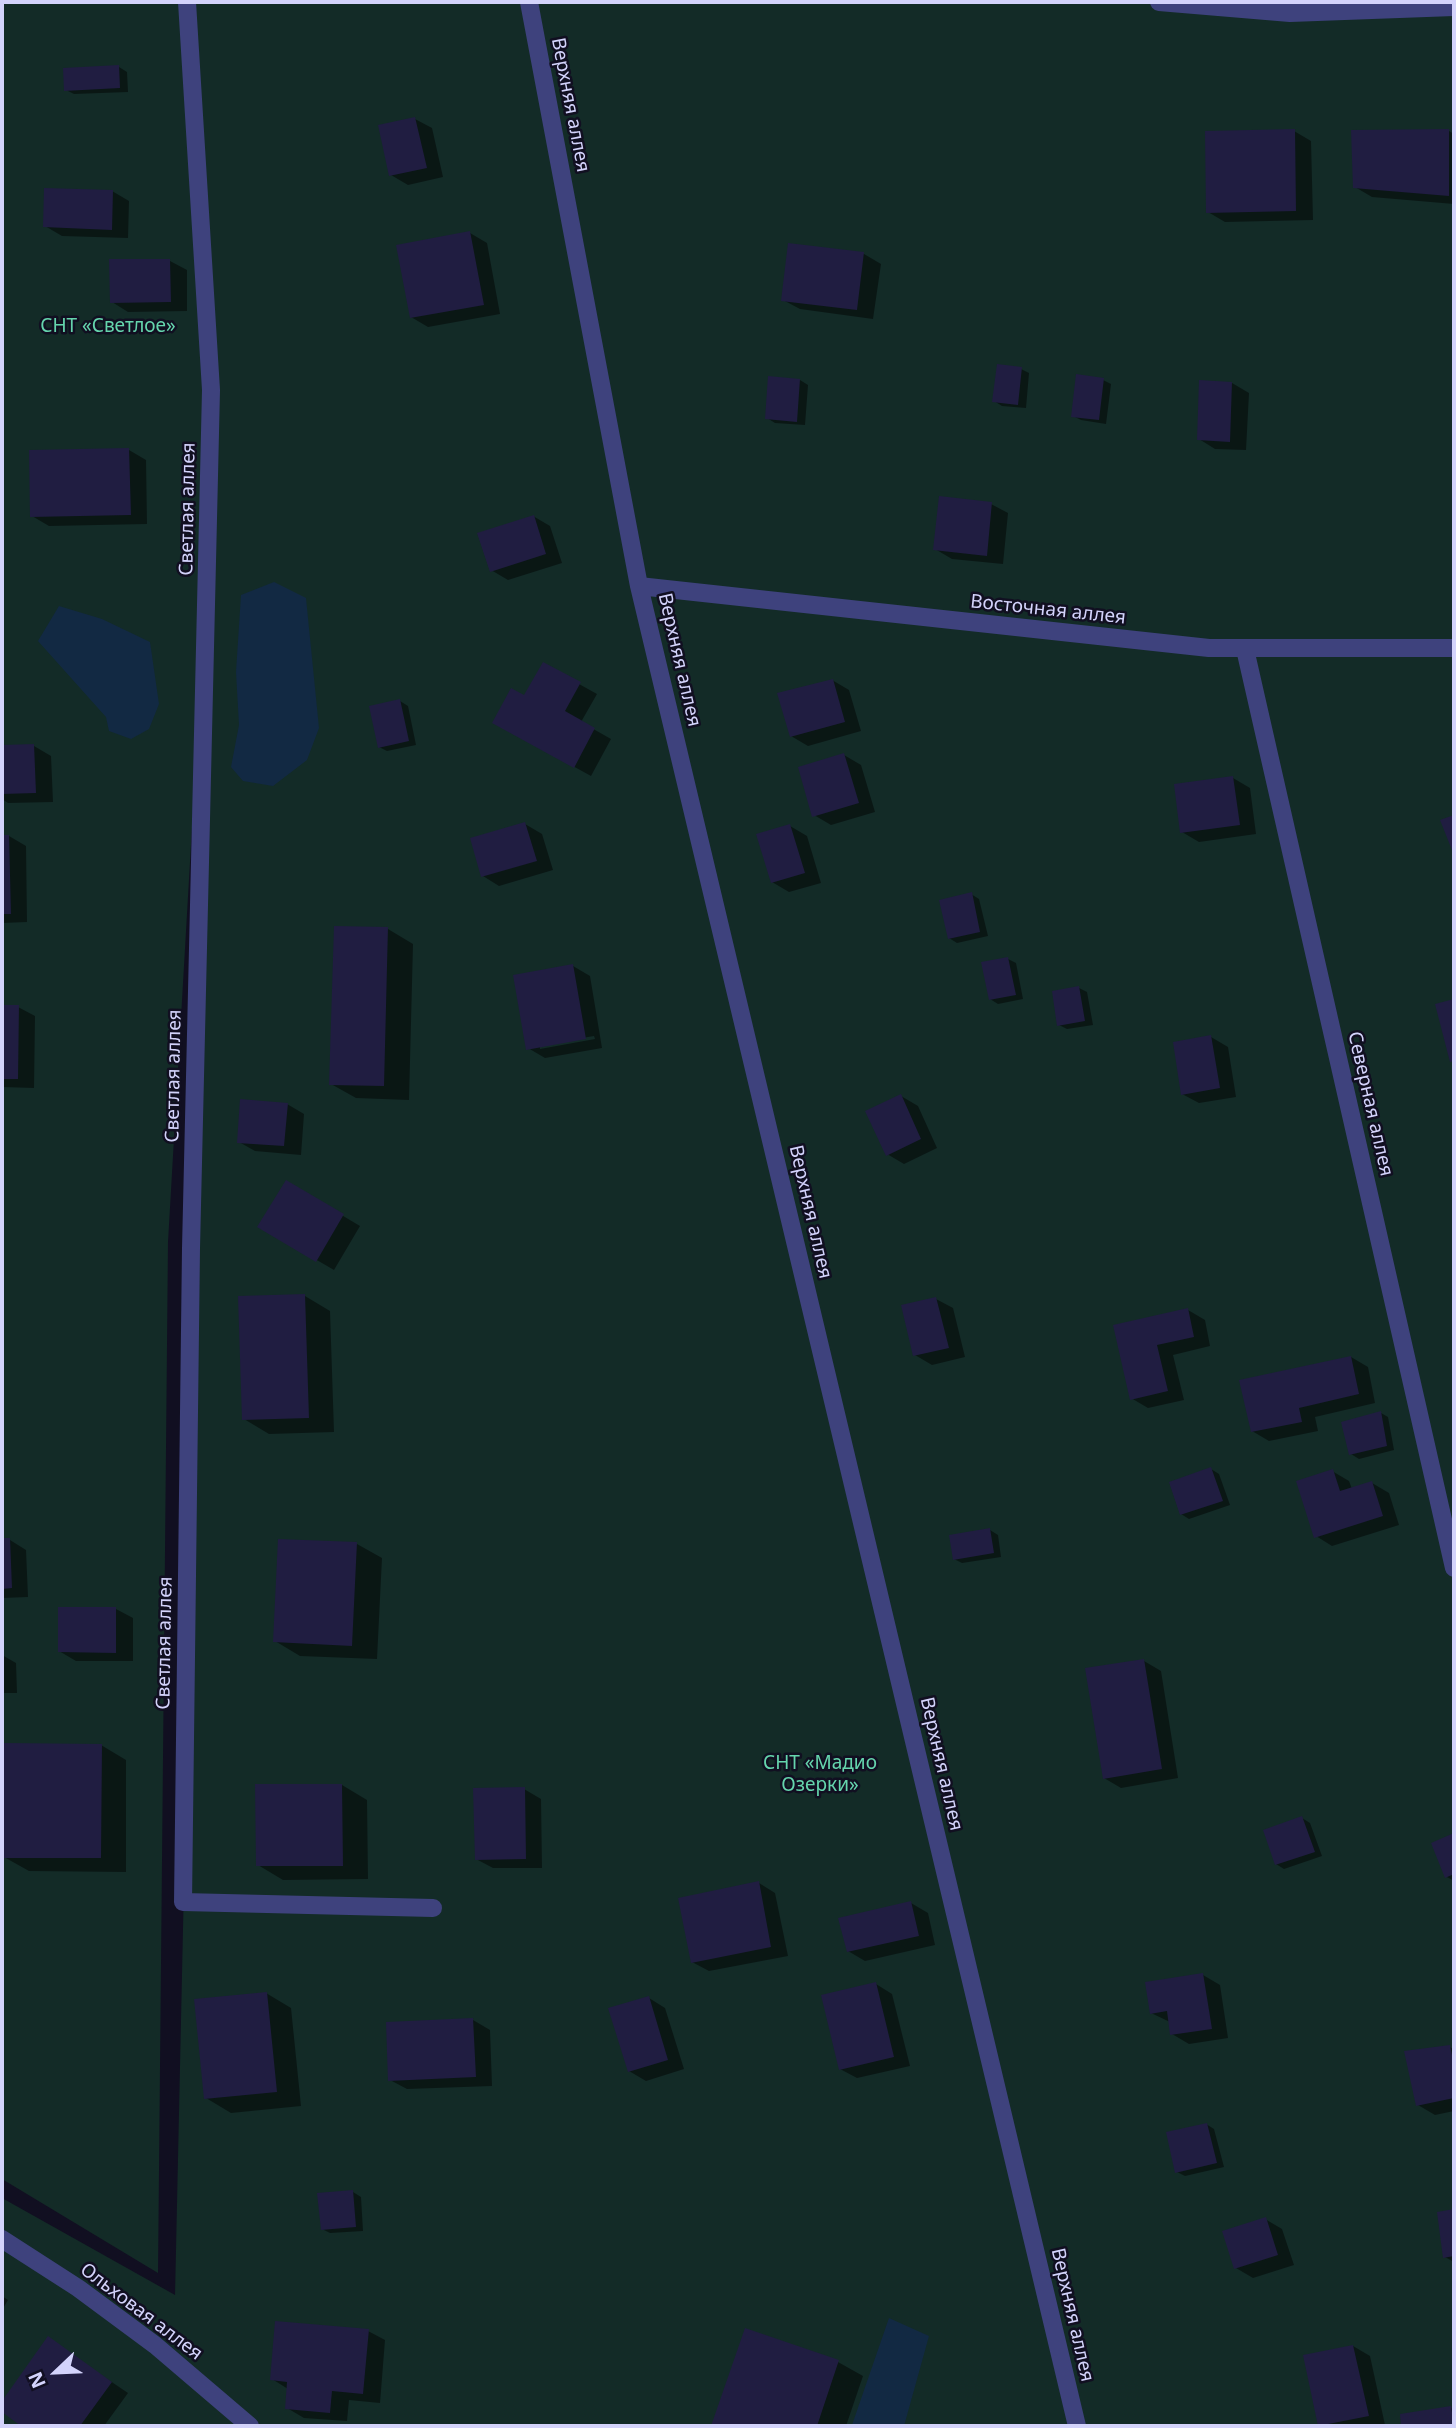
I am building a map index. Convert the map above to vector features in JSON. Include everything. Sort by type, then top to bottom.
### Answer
[{"type":"street","name":"Светлая аллея","points":[[187,2],[212,390],[191,1248],[183,1902],[433,1909]]},
{"type":"street","name":"Верхняя аллея","points":[[529,2],[639,586],[1077,2426]]},
{"type":"street","points":[[1158,2],[1290,13],[1454,8]]},
{"type":"street","name":"Восточная аллея","points":[[639,586],[1195,647],[1454,648]]},
{"type":"street","name":"Северная аллея","points":[[1245,649],[1454,1568]]},
{"type":"street","name":"Ольховая аллея","points":[[2,2239],[78,2288],[155,2345],[250,2426]]},
{"type":"green space","name":"СНТ «Мадио Озерки»","points":[[2,2],[1454,2],[1454,2426],[2,2426],[2,2198],[175,2295],[216,413],[168,1242],[158,2273],[2,2179]]},
{"type":"water","points":[[274,582],[306,598],[319,728],[307,760],[273,786],[243,781],[231,767],[239,725],[236,672],[241,595]]},
{"type":"water","points":[[59,606],[102,619],[150,642],[159,704],[149,729],[131,739],[109,731],[106,717],[38,641]]},
{"type":"water","points":[[889,2318],[929,2336],[904,2426],[852,2425]]},
{"type":"building","points":[[119,65],[120,88],[64,91],[63,68]]},
{"type":"building","points":[[415,117],[427,168],[389,176],[378,125]]},
{"type":"building","points":[[1295,129],[1296,211],[1206,213],[1205,131]]},
{"type":"building","points":[[1449,129],[1449,196],[1353,188],[1351,130]]},
{"type":"building","points":[[44,188],[113,190],[112,230],[43,227]]},
{"type":"building","points":[[470,231],[484,305],[410,318],[396,245]]},
{"type":"building","points":[[788,243],[864,252],[857,310],[781,301]]},
{"type":"building","points":[[109,259],[170,259],[171,302],[110,303]]},
{"type":"building","points":[[997,364],[1022,367],[1018,405],[992,402]]},
{"type":"building","points":[[1076,374],[1104,378],[1099,420],[1071,417]]},
{"type":"building","points":[[768,376],[800,379],[797,422],[765,419]]},
{"type":"building","points":[[1199,380],[1232,382],[1230,442],[1197,440]]},
{"type":"building","points":[[129,448],[131,515],[30,517],[29,450]]},
{"type":"building","points":[[939,496],[992,502],[987,556],[933,550]]},
{"type":"building","points":[[534,515],[546,554],[490,572],[477,533]]},
{"type":"building","points":[[543,662],[581,682],[565,711],[595,728],[574,768],[492,723],[511,688],[524,695]]},
{"type":"building","points":[[833,679],[845,722],[790,737],[777,693]]},
{"type":"building","points":[[400,699],[409,741],[378,748],[369,706]]},
{"type":"building","points":[[34,744],[36,793],[2,794],[2,745]]},
{"type":"building","points":[[844,753],[859,803],[812,817],[798,767]]},
{"type":"building","points":[[1233,776],[1240,825],[1180,833],[1174,784]]},
{"type":"building","points":[[1454,815],[1454,855],[1440,820]]},
{"type":"building","points":[[525,822],[537,861],[481,877],[470,838]]},
{"type":"building","points":[[790,824],[805,873],[771,883],[756,834]]},
{"type":"building","points":[[2,835],[9,835],[11,914],[2,914]]},
{"type":"building","points":[[972,892],[980,932],[948,939],[939,900]]},
{"type":"building","points":[[334,926],[388,927],[384,1086],[329,1085]]},
{"type":"building","points":[[1008,957],[1016,995],[989,1000],[981,962]]},
{"type":"building","points":[[573,964],[586,1039],[526,1050],[513,975]]},
{"type":"building","points":[[1079,986],[1085,1021],[1057,1026],[1052,991]]},
{"type":"building","points":[[1454,999],[1454,1061],[1450,1062],[1435,1004]]},
{"type":"building","points":[[2,1005],[19,1005],[18,1079],[2,1079]]},
{"type":"building","points":[[1211,1035],[1220,1088],[1181,1095],[1173,1042]]},
{"type":"building","points":[[901,1094],[921,1139],[886,1156],[865,1111]]},
{"type":"building","points":[[240,1099],[288,1103],[284,1146],[237,1143]]},
{"type":"building","points":[[286,1180],[344,1214],[316,1262],[257,1227]]},
{"type":"building","points":[[305,1294],[309,1418],[242,1420],[238,1296]]},
{"type":"building","points":[[936,1297],[949,1348],[913,1356],[901,1305]]},
{"type":"building","points":[[1188,1308],[1194,1337],[1157,1345],[1168,1391],[1130,1400],[1113,1325]]},
{"type":"building","points":[[1351,1356],[1359,1394],[1299,1408],[1302,1422],[1251,1432],[1239,1380]]},
{"type":"building","points":[[1381,1411],[1387,1446],[1349,1455],[1341,1422]]},
{"type":"building","points":[[1211,1467],[1223,1501],[1180,1515],[1169,1482]]},
{"type":"building","points":[[1333,1469],[1340,1491],[1372,1481],[1383,1516],[1314,1538],[1296,1481]]},
{"type":"building","points":[[990,1528],[994,1553],[953,1560],[949,1535]]},
{"type":"building","points":[[2,1538],[10,1538],[12,1588],[2,1589]]},
{"type":"building","points":[[278,1539],[357,1542],[352,1646],[273,1642]]},
{"type":"building","points":[[58,1607],[116,1607],[116,1653],[58,1652]]},
{"type":"building","points":[[1144,1659],[1162,1769],[1103,1779],[1085,1668]]},
{"type":"building","points":[[3,1743],[102,1744],[101,1858],[2,1858]]},
{"type":"building","points":[[255,1784],[342,1784],[343,1866],[256,1866]]},
{"type":"building","points":[[525,1787],[526,1859],[475,1860],[473,1788]]},
{"type":"building","points":[[1302,1816],[1315,1852],[1275,1865],[1263,1830]]},
{"type":"building","points":[[1454,1833],[1454,1874],[1445,1878],[1431,1843]]},
{"type":"building","points":[[759,1881],[771,1947],[691,1963],[678,1898]]},
{"type":"building","points":[[911,1901],[919,1936],[847,1952],[838,1918]]},
{"type":"building","points":[[1203,1973],[1212,2029],[1170,2035],[1167,2011],[1150,2014],[1145,1982]]},
{"type":"building","points":[[876,1982],[894,2057],[839,2070],[821,1995]]},
{"type":"building","points":[[267,1992],[277,2092],[204,2099],[194,1999]]},
{"type":"building","points":[[649,1996],[668,2060],[628,2072],[608,2008]]},
{"type":"building","points":[[473,2018],[476,2077],[388,2081],[386,2022]]},
{"type":"building","points":[[1450,2045],[1454,2065],[1454,2098],[1416,2106],[1404,2051]]},
{"type":"building","points":[[1207,2123],[1217,2163],[1175,2173],[1166,2132]]},
{"type":"building","points":[[353,2190],[356,2227],[321,2230],[317,2193]]},
{"type":"building","points":[[1454,2209],[1454,2256],[1443,2258],[1437,2212]]},
{"type":"building","points":[[1266,2217],[1278,2255],[1234,2269],[1222,2231]]},
{"type":"building","points":[[275,2321],[369,2329],[363,2394],[332,2391],[330,2413],[285,2409],[287,2382],[270,2380]]},
{"type":"building","points":[[745,2328],[839,2360],[817,2426],[711,2426]]},
{"type":"building","points":[[48,2336],[112,2382],[80,2426],[21,2426],[2,2412],[2,2401]]},
{"type":"building","points":[[1353,2345],[1369,2416],[1318,2426],[1303,2355]]},
{"type":"building","points":[[1451,2406],[1454,2426],[1401,2426],[1400,2414]]},
{"type":"park label","name":"СНТ «Светлое»","points":[[108,327]]}]
